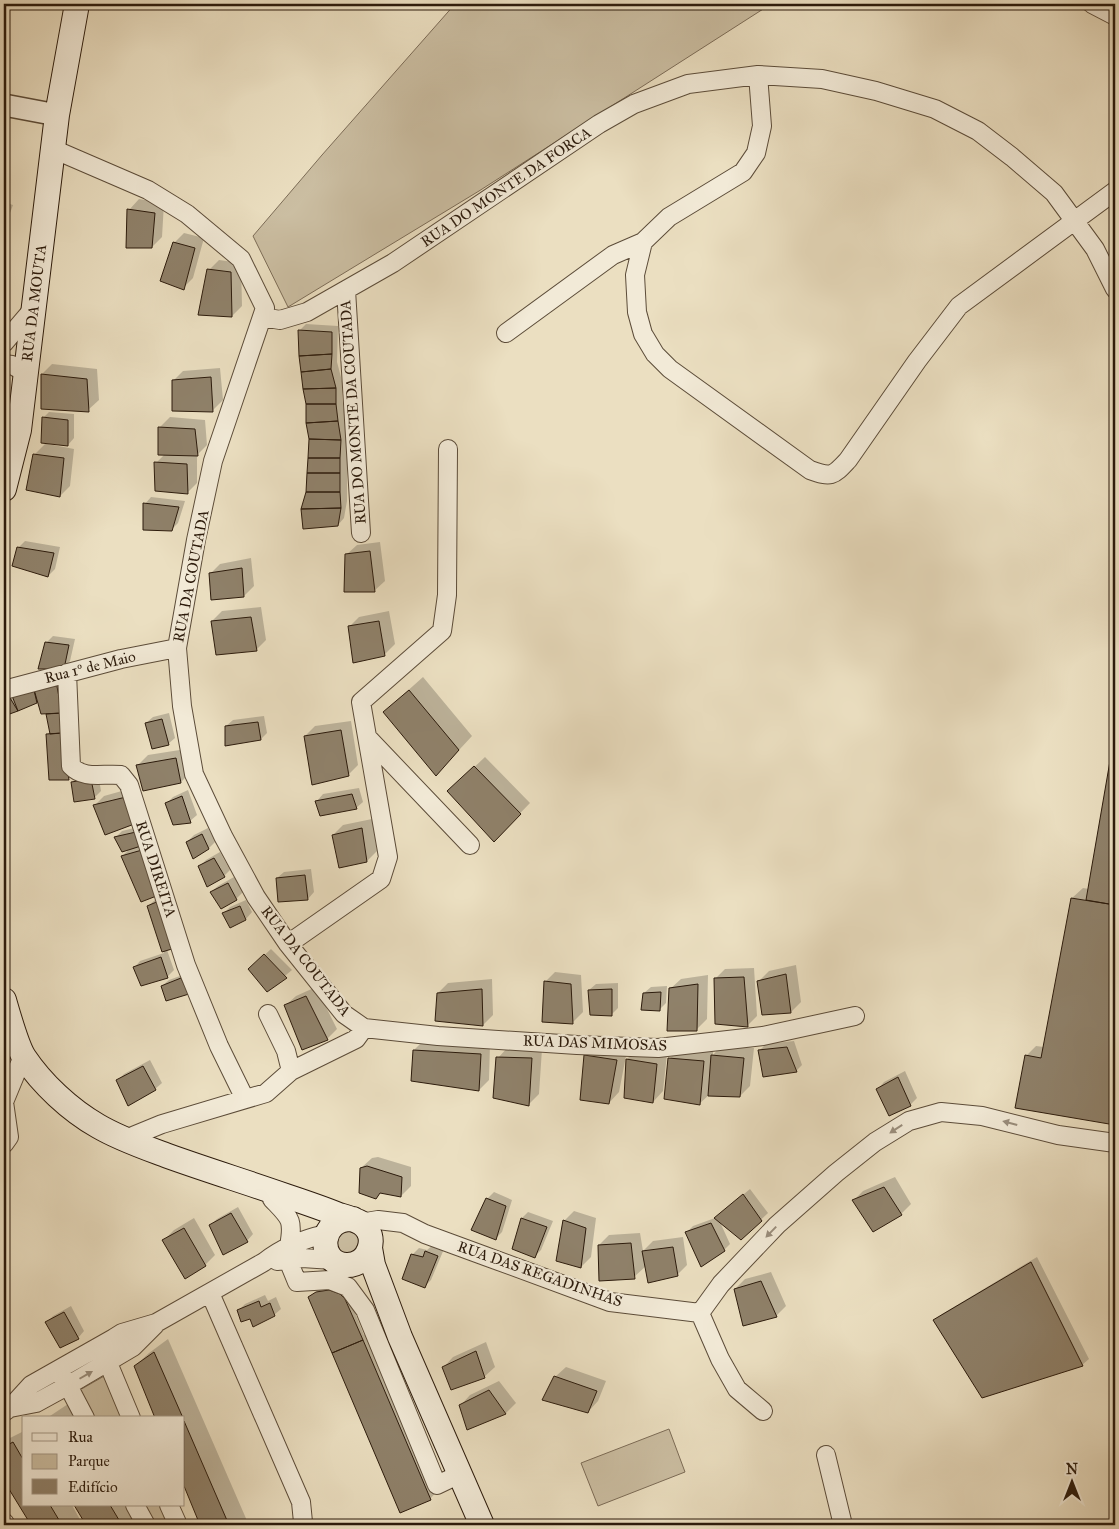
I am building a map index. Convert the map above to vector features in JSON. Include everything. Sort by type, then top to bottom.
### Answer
[{"type":"main road","name":"RUA DA MOUTA","points":[[4,489],[20,430],[57,115],[77,4]]},
{"type":"main road","points":[[4,1000],[23,1056],[48,1085],[76,1111],[98,1126],[123,1140],[233,1179],[364,1233]]},
{"type":"main road","points":[[233,1179],[292,1210],[326,1234]]},
{"type":"main road","points":[[400,1338],[384,1314],[374,1294],[360,1277],[340,1262],[326,1248],[326,1234],[330,1227],[338,1221],[345,1219],[364,1233],[373,1265],[400,1338],[482,1525]]},
{"type":"main road","points":[[340,1262],[358,1263],[367,1255],[364,1233]]},
{"type":"street","points":[[1092,4],[1115,16]]},
{"type":"street","points":[[506,333],[614,255],[643,242],[669,217],[743,172],[756,153],[762,126],[758,76]]},
{"type":"street","name":"RUA DO MONTE DA FORCA","points":[[262,317],[280,320],[307,312],[394,263],[599,124],[634,104],[688,84],[758,76],[822,79],[876,91],[934,109],[978,131],[1054,193],[1095,249],[1115,289]]},
{"type":"street","points":[[4,105],[57,115]]},
{"type":"street","points":[[53,149],[148,190],[186,214],[241,259],[265,308],[262,317]]},
{"type":"street","points":[[643,242],[635,275],[637,312],[643,334],[655,354],[670,369],[794,459],[810,470],[825,476],[836,473],[848,460],[917,361],[959,306],[1115,191]]},
{"type":"street","name":"RUA DO MONTE DA COUTADA","points":[[346,290],[361,533]]},
{"type":"street","points":[[4,343],[33,309]]},
{"type":"street","name":"RUA DA COUTADA","points":[[262,317],[214,461],[196,540],[177,648],[182,706],[194,774],[223,836],[256,897],[288,944],[344,1014],[364,1028]]},
{"type":"street","points":[[4,364],[12,365],[26,373]]},
{"type":"street","points":[[288,944],[381,879],[388,857],[361,702],[442,630],[447,595],[448,450]]},
{"type":"street","name":"Rua 1º de Maio","points":[[4,690],[121,659],[177,648]]},
{"type":"street","name":"RUA DIREITA","points":[[67,673],[71,766],[76,772],[88,775],[121,775],[129,785],[186,965],[219,1046],[245,1099]]},
{"type":"street","points":[[367,736],[470,844]]},
{"type":"street","points":[[268,1014],[286,1051],[291,1071]]},
{"type":"street","name":"RUA DAS MIMOSAS","points":[[364,1028],[438,1036],[658,1048],[763,1036],[855,1016]]},
{"type":"street","points":[[123,1140],[162,1124],[266,1093],[291,1071],[356,1039],[364,1028]]},
{"type":"street","points":[[4,1144],[9,1137],[4,1102],[23,1056]]},
{"type":"street","points":[[763,1411],[737,1389],[720,1359],[700,1313],[721,1284],[778,1225],[836,1173],[875,1142],[909,1121],[941,1112],[982,1116],[1058,1135],[1115,1143]]},
{"type":"street","points":[[272,1199],[288,1216],[292,1224],[289,1253],[297,1282],[330,1280],[348,1287],[365,1310],[437,1485],[460,1474]]},
{"type":"street","name":"RUA DAS REGADINHAS","points":[[364,1233],[379,1234],[386,1231],[402,1230],[425,1234],[610,1302],[700,1313]]},
{"type":"street","points":[[289,1253],[326,1234]]},
{"type":"street","points":[[7,1410],[31,1385],[122,1333],[156,1323],[264,1262],[276,1252],[289,1253],[302,1258],[340,1262]]},
{"type":"street","points":[[210,1292],[300,1502],[303,1522],[301,1525]]},
{"type":"street","points":[[7,1410],[36,1403],[107,1363],[133,1347],[156,1323]]},
{"type":"street","points":[[95,1349],[102,1353],[131,1416]]},
{"type":"street","points":[[62,1368],[67,1386],[84,1416]]},
{"type":"street","points":[[826,1455],[843,1525]]},
{"type":"street","points":[[136,1506],[146,1525]]},
{"type":"street","points":[[170,1506],[178,1525]]},
{"type":"green space","points":[[455,4],[771,4],[479,191],[288,307],[253,236]]},
{"type":"green space","points":[[343,1228],[360,1233],[360,1250],[342,1255],[334,1238]]},
{"type":"green space","points":[[106,1375],[124,1416],[92,1416],[78,1391]]},
{"type":"green space","points":[[669,1429],[685,1472],[598,1506],[581,1463]]},
{"type":"green space","points":[[142,1506],[163,1506],[172,1525],[152,1525]]},
{"type":"building","points":[[127,209],[155,213],[152,248],[126,248]]},
{"type":"building","points":[[173,242],[195,248],[184,290],[160,281]]},
{"type":"building","points":[[207,269],[231,272],[232,317],[198,315]]},
{"type":"building","points":[[298,330],[332,332],[332,354],[299,356]]},
{"type":"building","points":[[332,354],[331,369],[301,372],[299,356]]},
{"type":"building","points":[[331,369],[336,388],[303,389],[301,372]]},
{"type":"building","points":[[41,374],[87,379],[89,412],[41,409]]},
{"type":"building","points":[[211,377],[213,412],[172,411],[172,380]]},
{"type":"building","points":[[336,388],[336,404],[306,404],[303,389]]},
{"type":"building","points":[[306,404],[336,404],[338,421],[306,423]]},
{"type":"building","points":[[42,417],[68,420],[68,446],[41,443]]},
{"type":"building","points":[[338,421],[341,440],[309,439],[306,423]]},
{"type":"building","points":[[158,427],[195,429],[198,456],[158,455]]},
{"type":"building","points":[[309,439],[341,440],[340,458],[308,458]]},
{"type":"building","points":[[33,454],[64,458],[60,497],[26,490]]},
{"type":"building","points":[[308,458],[340,458],[340,473],[307,473]]},
{"type":"building","points":[[154,462],[187,464],[188,494],[155,491]]},
{"type":"building","points":[[307,473],[340,473],[340,492],[306,492]]},
{"type":"building","points":[[306,492],[340,492],[341,508],[301,509]]},
{"type":"building","points":[[143,503],[179,507],[172,531],[143,530]]},
{"type":"building","points":[[341,508],[338,526],[303,529],[301,509]]},
{"type":"building","points":[[17,547],[54,553],[48,577],[12,566]]},
{"type":"building","points":[[370,551],[375,592],[344,592],[345,554]]},
{"type":"building","points":[[242,568],[244,597],[211,600],[209,573]]},
{"type":"building","points":[[251,617],[257,651],[216,655],[211,621]]},
{"type":"building","points":[[379,621],[385,656],[353,663],[348,626]]},
{"type":"building","points":[[45,642],[69,645],[64,669],[38,669]]},
{"type":"building","points":[[55,676],[62,713],[41,714],[33,686]]},
{"type":"building","points":[[33,686],[37,703],[18,711],[9,688]]},
{"type":"building","points":[[409,690],[459,750],[436,776],[383,712]]},
{"type":"building","points":[[7,693],[18,711],[4,716],[4,694]]},
{"type":"building","points":[[62,713],[62,733],[50,734],[46,714]]},
{"type":"building","points":[[162,719],[169,745],[152,749],[145,723]]},
{"type":"building","points":[[258,722],[261,740],[225,746],[225,726]]},
{"type":"building","points":[[341,730],[349,776],[312,785],[304,736]]},
{"type":"building","points":[[1115,732],[1115,905],[1086,900]]},
{"type":"building","points":[[62,733],[69,780],[49,780],[46,734]]},
{"type":"building","points":[[176,758],[181,783],[143,791],[136,765]]},
{"type":"building","points":[[474,766],[521,814],[494,842],[447,791]]},
{"type":"building","points":[[91,779],[95,799],[74,802],[71,782]]},
{"type":"building","points":[[352,794],[357,809],[320,816],[315,801]]},
{"type":"building","points":[[182,796],[191,823],[173,825],[165,803]]},
{"type":"building","points":[[126,797],[137,823],[105,835],[93,805]]},
{"type":"building","points":[[362,828],[367,862],[339,868],[332,835]]},
{"type":"building","points":[[136,832],[141,846],[122,852],[114,837]]},
{"type":"building","points":[[202,834],[209,849],[193,859],[186,842]]},
{"type":"building","points":[[142,850],[159,895],[141,902],[121,856]]},
{"type":"building","points":[[214,858],[225,877],[207,887],[198,866]]},
{"type":"building","points":[[305,875],[308,900],[278,902],[276,878]]},
{"type":"building","points":[[228,883],[237,900],[221,909],[210,892]]},
{"type":"building","points":[[1071,898],[1115,905],[1115,1125],[1015,1108],[1025,1055],[1041,1058]]},
{"type":"building","points":[[159,901],[175,948],[162,952],[147,906]]},
{"type":"building","points":[[240,906],[246,920],[230,928],[222,913]]},
{"type":"building","points":[[264,954],[287,978],[267,992],[248,969]]},
{"type":"building","points":[[161,957],[168,978],[141,986],[133,967]]},
{"type":"building","points":[[786,974],[791,1013],[762,1015],[757,981]]},
{"type":"building","points":[[744,977],[748,1027],[715,1024],[714,978]]},
{"type":"building","points":[[181,978],[189,994],[166,1001],[161,986]]},
{"type":"building","points":[[544,981],[571,984],[573,1024],[542,1022]]},
{"type":"building","points":[[698,984],[697,1031],[667,1031],[669,988]]},
{"type":"building","points":[[482,989],[483,1026],[435,1021],[437,993]]},
{"type":"building","points":[[612,989],[612,1016],[590,1015],[588,990]]},
{"type":"building","points":[[661,992],[660,1011],[641,1010],[643,993]]},
{"type":"building","points":[[306,996],[328,1040],[302,1050],[284,1005]]},
{"type":"building","points":[[787,1047],[797,1072],[763,1077],[758,1050]]},
{"type":"building","points":[[413,1050],[481,1054],[479,1091],[411,1081]]},
{"type":"building","points":[[584,1055],[617,1060],[609,1104],[580,1100]]},
{"type":"building","points":[[711,1055],[744,1058],[740,1097],[708,1096]]},
{"type":"building","points":[[496,1057],[532,1058],[529,1106],[493,1098]]},
{"type":"building","points":[[668,1058],[704,1061],[700,1105],[664,1099]]},
{"type":"building","points":[[626,1059],[657,1064],[653,1103],[624,1098]]},
{"type":"building","points":[[143,1066],[156,1090],[128,1106],[116,1080]]},
{"type":"building","points":[[898,1077],[911,1106],[889,1116],[876,1089]]},
{"type":"building","points":[[367,1166],[402,1177],[401,1197],[380,1193],[376,1199],[359,1193],[360,1168]]},
{"type":"building","points":[[884,1187],[902,1215],[873,1232],[852,1200]]},
{"type":"building","points":[[743,1194],[762,1221],[741,1240],[714,1218]]},
{"type":"building","points":[[486,1198],[506,1206],[496,1240],[471,1230]]},
{"type":"building","points":[[231,1213],[248,1242],[223,1255],[209,1225]]},
{"type":"building","points":[[521,1218],[547,1227],[535,1258],[512,1249]]},
{"type":"building","points":[[563,1220],[586,1228],[581,1268],[556,1261]]},
{"type":"building","points":[[711,1223],[725,1251],[701,1267],[685,1232]]},
{"type":"building","points":[[184,1228],[206,1266],[185,1279],[162,1240]]},
{"type":"building","points":[[631,1243],[635,1279],[599,1281],[598,1245]]},
{"type":"building","points":[[673,1247],[678,1276],[648,1283],[642,1251]]},
{"type":"building","points":[[425,1251],[438,1256],[425,1288],[402,1279],[411,1254],[423,1257]]},
{"type":"building","points":[[1031,1262],[1083,1366],[982,1398],[933,1320]]},
{"type":"building","points":[[761,1281],[777,1317],[743,1326],[734,1289]]},
{"type":"building","points":[[329,1290],[340,1294],[345,1299],[363,1340],[332,1353],[308,1297],[316,1292]]},
{"type":"building","points":[[259,1301],[261,1307],[270,1303],[275,1316],[253,1327],[250,1319],[241,1322],[237,1310]]},
{"type":"building","points":[[64,1312],[79,1339],[60,1348],[45,1322]]},
{"type":"building","points":[[363,1340],[431,1500],[400,1513],[332,1353]]},
{"type":"building","points":[[476,1351],[485,1378],[451,1390],[442,1367]]},
{"type":"building","points":[[154,1352],[182,1416],[154,1416],[134,1366]]},
{"type":"building","points":[[554,1376],[597,1391],[588,1413],[542,1400]]},
{"type":"building","points":[[489,1390],[506,1414],[467,1430],[459,1405]]},
{"type":"building","points":[[185,1423],[229,1525],[200,1525],[185,1488]]},
{"type":"building","points":[[13,1442],[22,1458],[22,1506],[51,1506],[62,1525],[31,1525],[4,1481],[4,1447]]},
{"type":"building","points":[[75,1506],[111,1506],[122,1525],[86,1525]]}]
